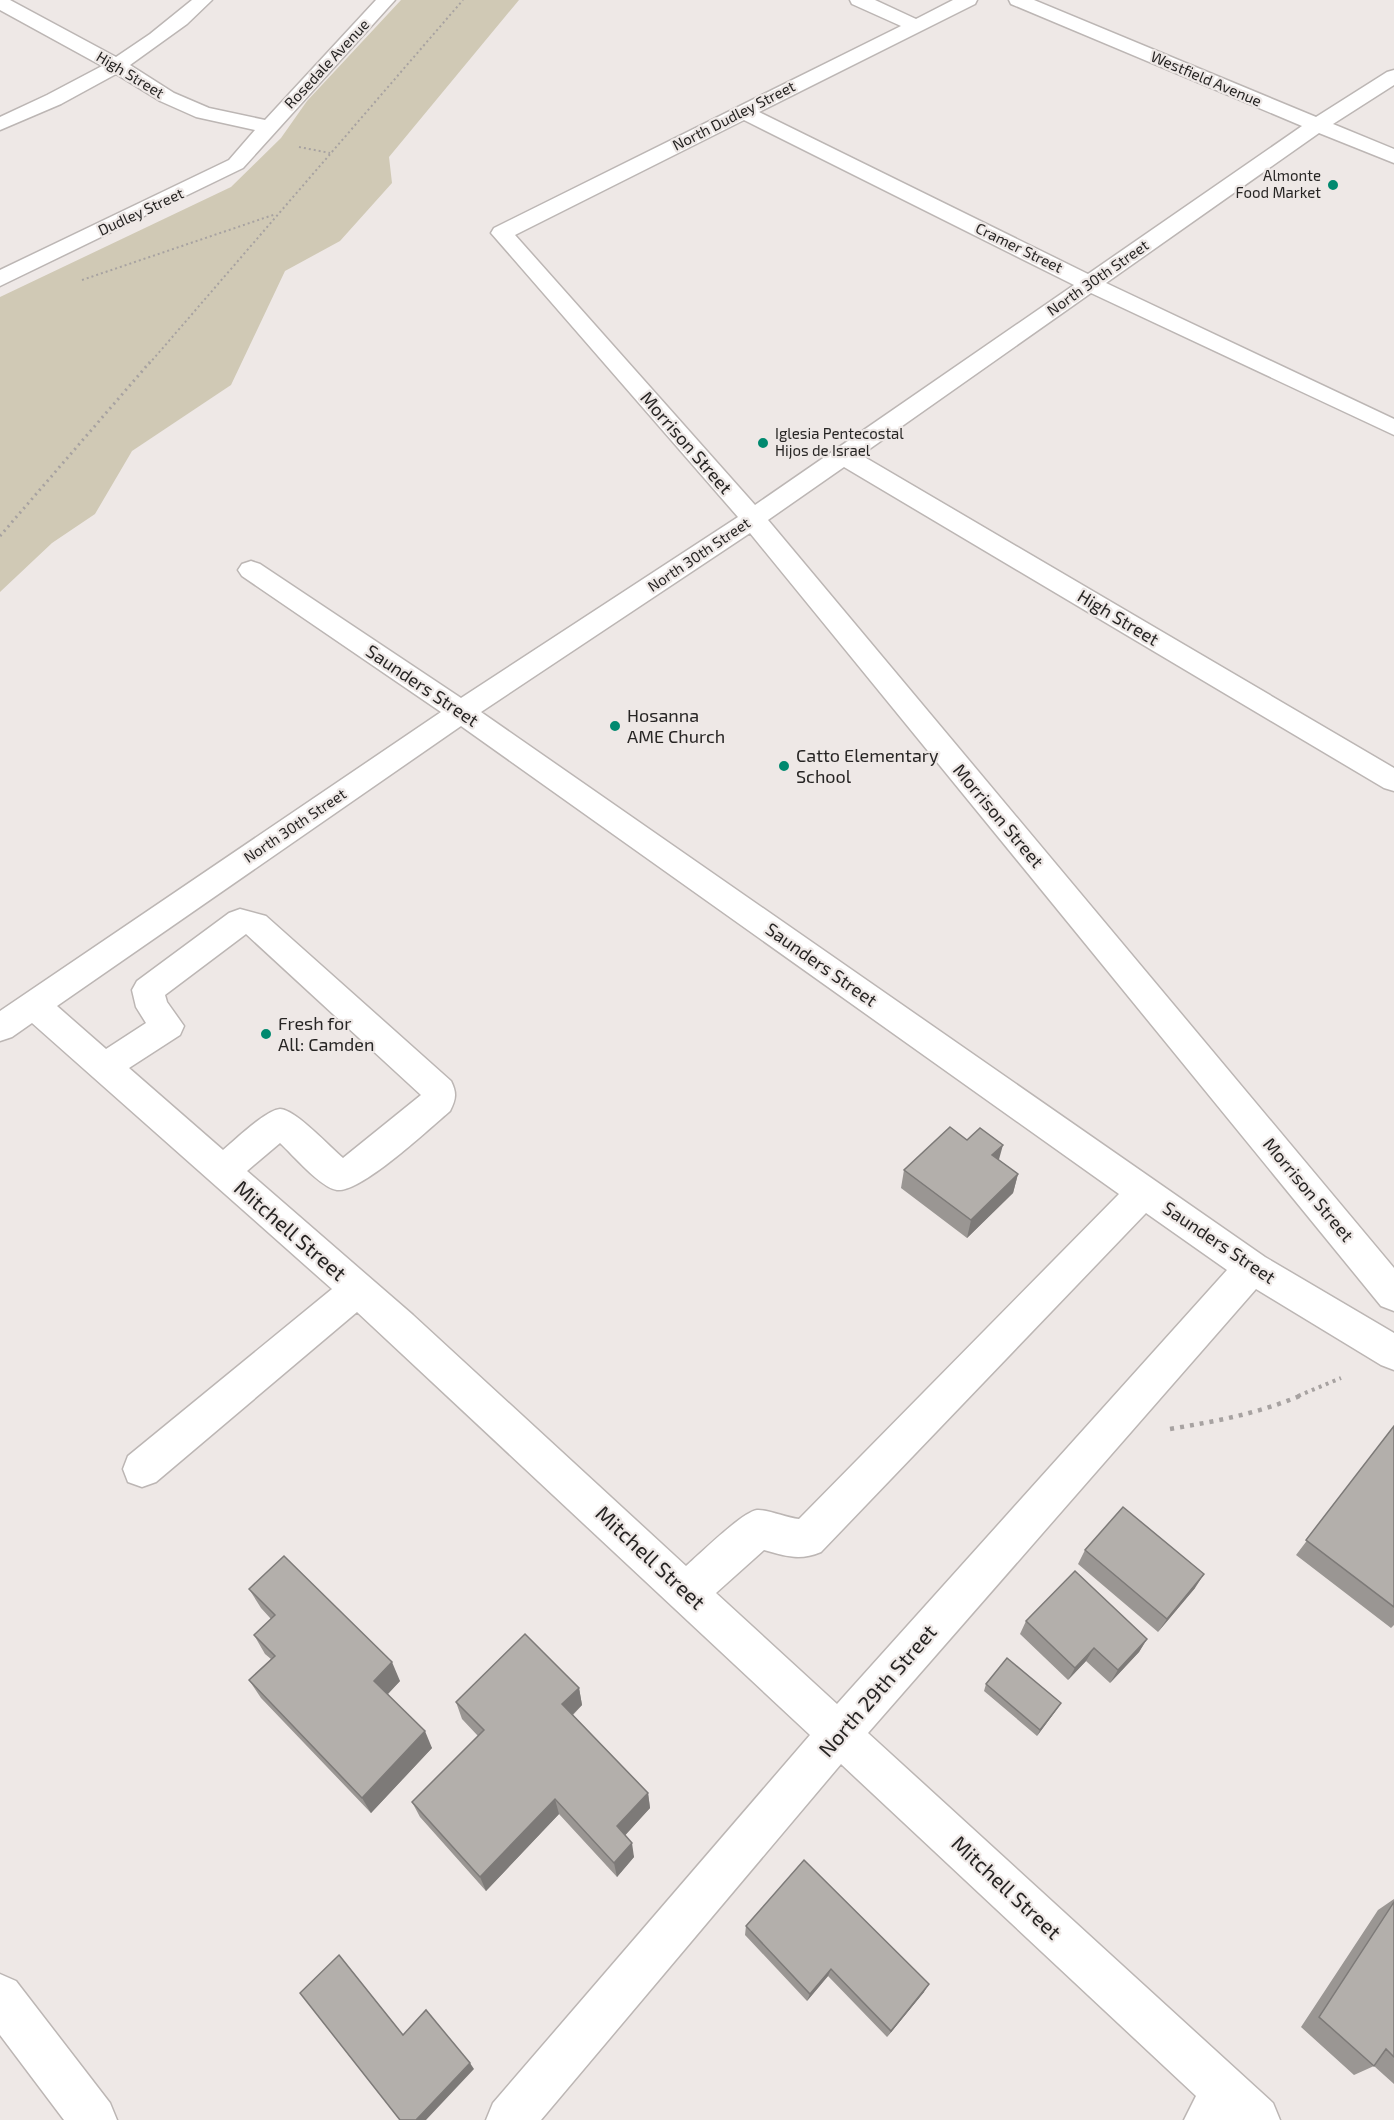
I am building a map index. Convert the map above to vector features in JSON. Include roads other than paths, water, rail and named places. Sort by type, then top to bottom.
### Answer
[{"type":"street","points":[[0,124],[117,66],[186,16],[203,0]]},
{"type":"street","name":"Rosedale Avenue","points":[[268,127],[386,0]]},
{"type":"street","points":[[859,0],[917,26]]},
{"type":"street","name":"North Dudley Street","points":[[502,233],[968,0]]},
{"type":"street","name":"Westfield Avenue","points":[[1018,0],[1394,157]]},
{"type":"street","name":"High Street","points":[[0,2],[117,66],[167,97],[203,113],[268,127]]},
{"type":"street","name":"North 30th Street","points":[[0,1028],[461,712],[753,519],[1317,125],[1394,76]]},
{"type":"street","name":"Cramer Street","points":[[743,112],[1090,284],[1394,428]]},
{"type":"street","name":"Dudley Street","points":[[0,279],[236,164],[268,127]]},
{"type":"street","name":"Morrison Street","points":[[502,233],[753,519],[1394,1295]]},
{"type":"street","name":"High Street","points":[[842,455],[1394,781]]},
{"type":"street","name":"Saunders Street","points":[[251,570],[461,712],[1252,1268],[1394,1353]]},
{"type":"street","points":[[104,1067],[168,1026],[152,1007],[148,990],[240,921],[255,924],[439,1090],[438,1101],[357,1168],[339,1176],[281,1124],[222,1171]]},
{"type":"street","name":"Mitchell Street","points":[[34,1005],[357,1290],[687,1592],[839,1734],[1231,2111]]},
{"type":"street","points":[[687,1592],[758,1529],[785,1537],[807,1539],[1144,1191]]},
{"type":"street","name":"North 29th Street","points":[[510,2120],[839,1734],[1252,1268]]},
{"type":"street","points":[[142,1469],[357,1290]]},
{"type":"street","points":[[0,1997],[93,2120]]},
{"type":"place","name":"Almonte Food Market","points":[[1333,185]]},
{"type":"place","name":"Iglesia Pentecostal Hijos de Israel","points":[[763,443]]},
{"type":"place","name":"Hosanna AME Church","points":[[615,726]]},
{"type":"place","name":"Catto Elementary School","points":[[784,766]]},
{"type":"place","name":"Fresh for All: Camden","points":[[266,1034]]}]
